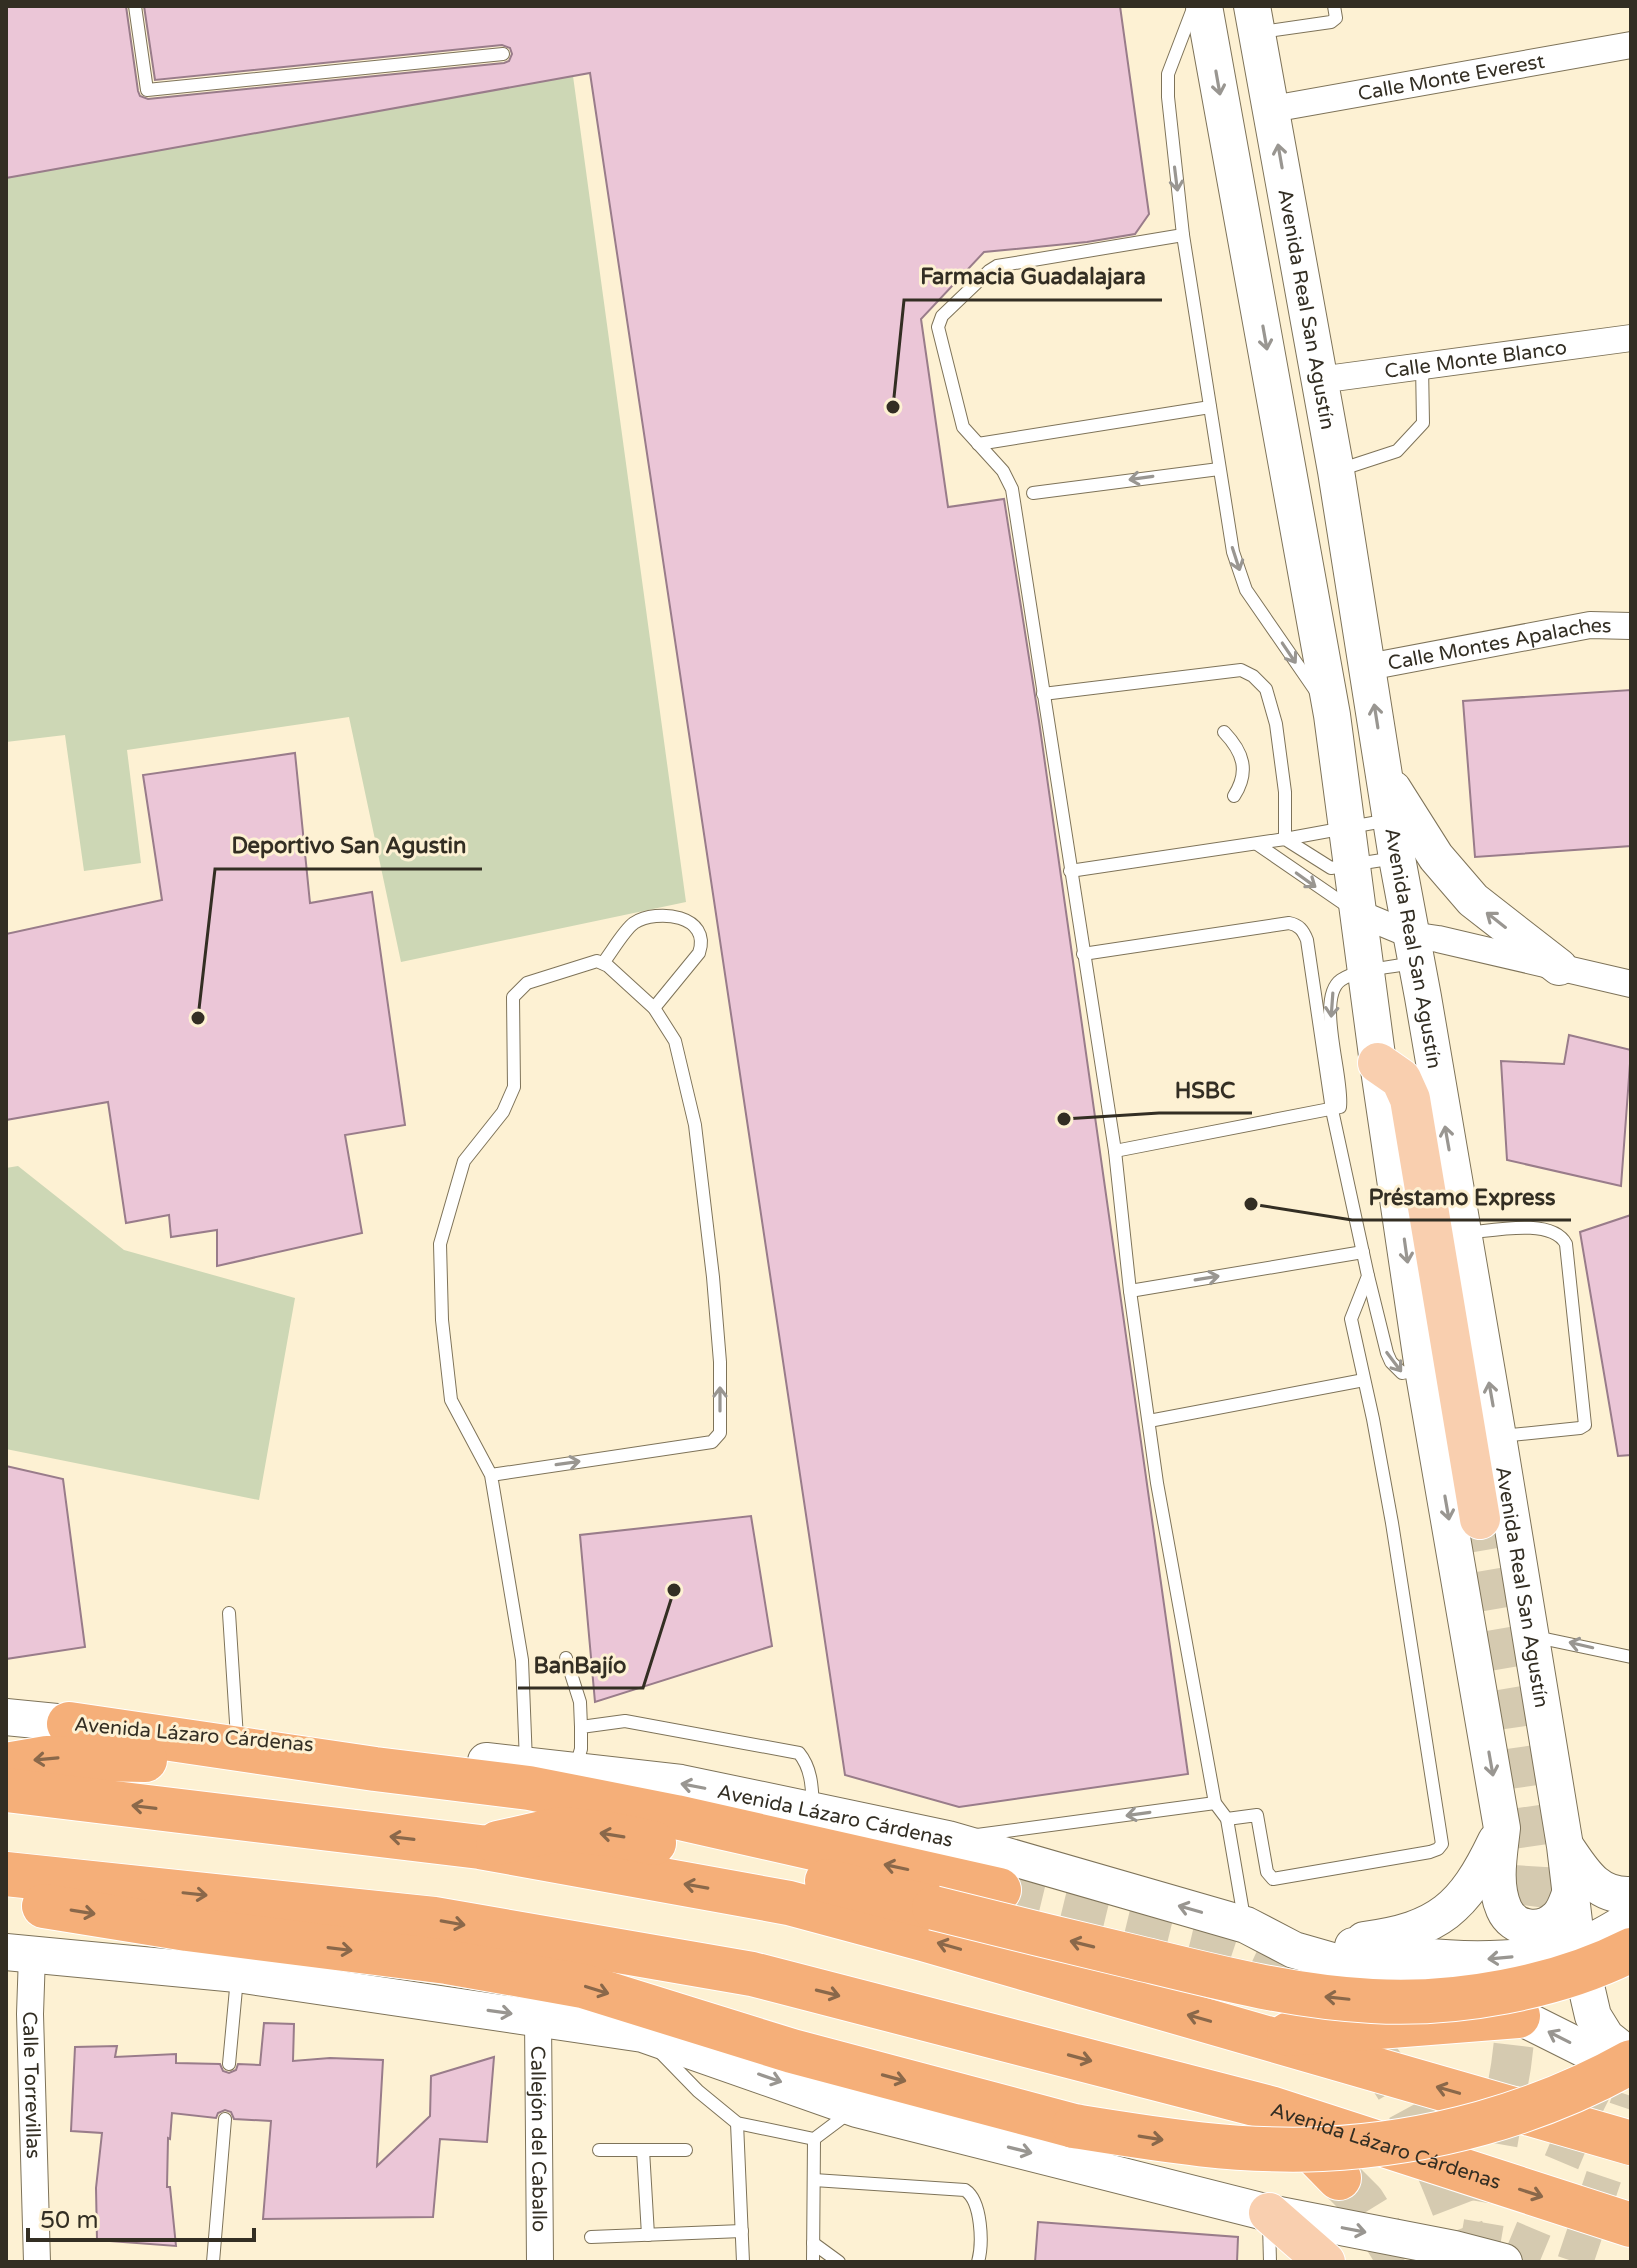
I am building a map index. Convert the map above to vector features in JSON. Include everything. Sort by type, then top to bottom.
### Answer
[{"type":"highway","points":[[69,1724],[375,1769],[529,1788],[676,1817],[999,1890]]},
{"type":"highway","points":[[6,1765],[47,1758],[92,1757],[375,1769]]},
{"type":"highway","points":[[6,1790],[480,1847],[789,1903],[1631,2143]]},
{"type":"highway","points":[[480,1847],[560,1829],[610,1834],[789,1871],[1289,1992],[1373,2002],[1513,1990],[1589,1968],[1631,1950]]},
{"type":"highway","name":"Avenida Lázaro Cárdenas","points":[[6,1874],[434,1919],[752,1974],[1270,2108],[1631,2225]]},
{"type":"highway","points":[[6,1900],[187,1929],[447,1962],[583,1986],[792,2051],[1074,2126],[1170,2141],[1252,2148],[1322,2149],[1392,2142],[1464,2128],[1541,2104],[1631,2062]]},
{"type":"highway","points":[[1262,2036],[1518,2016]]},
{"type":"highway","points":[[647,2035],[792,2051]]},
{"type":"highway","points":[[1270,2108],[1339,2178]]},
{"type":"main road","points":[[1204,6],[1332,715],[1423,1369],[1502,1828],[1497,1877],[1502,1904],[1511,1920],[1531,1928],[1551,1924],[1565,1907],[1571,1891]]},
{"type":"main road","name":"Avenida Real San Agustín","points":[[1255,20],[1336,471],[1397,858],[1498,1437],[1565,1846],[1577,1947],[1593,2016],[1606,2037],[1631,2062]]},
{"type":"main road","points":[[1385,776],[1436,857],[1473,900],[1559,967]]},
{"type":"main road","points":[[1378,1063],[1401,1079],[1410,1099],[1480,1519]]},
{"type":"main road","name":"Avenida Lázaro Cárdenas","points":[[6,1717],[681,1783],[948,1839],[1255,1929],[1294,1950],[1518,2016],[1582,2048],[1631,2062]]},
{"type":"main road","points":[[1337,1943],[1408,1932],[1435,1920],[1457,1905],[1481,1872],[1502,1828]]},
{"type":"main road","points":[[1565,1846],[1587,1878],[1602,1891],[1631,1895]]},
{"type":"main road","points":[[1255,1929],[1300,1933],[1394,1954],[1482,1959],[1577,1947],[1631,1919]]},
{"type":"main road","points":[[19,1954],[237,1974],[647,2035],[857,2109],[1269,2213],[1454,2249],[1504,2262]]},
{"type":"main road","points":[[1269,2213],[1325,2262]]},
{"type":"street","name":"Calle Monte Everest","points":[[1272,109],[1631,45]]},
{"type":"street","name":"Calle Monte Blanco","points":[[1319,380],[1631,338]]},
{"type":"street","name":"Calle Montes Apalaches","points":[[1368,667],[1590,625],[1631,626]]},
{"type":"street","points":[[1358,913],[1414,949],[1438,939],[1631,984]]},
{"type":"street","name":"Calle Torrevillas","points":[[19,1954],[30,2014],[37,2262]]},
{"type":"street","name":"Callejón del Caballo","points":[[538,2017],[540,2262]]},
{"type":"lane","points":[[135,6],[147,90],[503,54]]},
{"type":"lane","points":[[1194,6],[1168,74],[1169,120],[1227,528],[1246,590],[1332,715]]},
{"type":"lane","points":[[1255,20],[1331,22],[1336,18],[1334,6]]},
{"type":"lane","points":[[1183,235],[997,266],[942,316],[938,327],[964,430],[1011,483],[1115,1151],[1130,1291],[1157,1483],[1215,1803],[1227,1819],[1255,1929]]},
{"type":"lane","points":[[1336,471],[1397,451],[1423,423],[1422,365]]},
{"type":"lane","points":[[978,444],[1210,407]]},
{"type":"lane","points":[[1033,493],[1219,469]]},
{"type":"lane","points":[[1043,694],[1241,670],[1253,676],[1266,689],[1276,724],[1285,792],[1285,839]]},
{"type":"lane","points":[[1224,732],[1237,746],[1244,769],[1243,779],[1234,796]]},
{"type":"lane","points":[[1070,871],[1257,844],[1392,819]]},
{"type":"lane","points":[[1285,839],[1331,868],[1397,858]]},
{"type":"lane","points":[[1257,844],[1336,901],[1358,913]]},
{"type":"lane","points":[[603,963],[634,923],[657,917],[691,922],[699,929],[702,942],[699,953],[654,1008]]},
{"type":"lane","points":[[1083,954],[1289,923],[1298,925],[1307,940],[1332,1110],[1368,1276],[1391,1362],[1402,1373],[1423,1369]]},
{"type":"lane","points":[[1115,1151],[1332,1110],[1341,1105],[1329,1006],[1331,997],[1341,980],[1414,949]]},
{"type":"lane","points":[[491,1475],[712,1442],[720,1433],[720,1362],[713,1277],[695,1125],[675,1041],[654,1008],[603,963],[592,961],[527,983],[513,997],[514,1087],[503,1112],[464,1161],[440,1244],[442,1320],[451,1400],[491,1475],[522,1660],[526,1766]]},
{"type":"lane","points":[[1463,1233],[1528,1226],[1558,1235],[1566,1244],[1585,1425],[1498,1437]]},
{"type":"lane","points":[[1130,1291],[1363,1252]]},
{"type":"lane","points":[[1227,1819],[1257,1815],[1267,1872],[1273,1879],[1430,1852],[1442,1844],[1392,1523],[1351,1319],[1368,1276]]},
{"type":"lane","points":[[1149,1421],[1364,1380]]},
{"type":"lane","points":[[229,1613],[237,1738]]},
{"type":"lane","points":[[1531,1637],[1631,1657]]},
{"type":"lane","points":[[566,1658],[580,1702],[581,1749],[575,1771]]},
{"type":"lane","points":[[581,1727],[625,1721],[799,1753],[806,1762],[812,1784],[813,1811]]},
{"type":"lane","points":[[948,1839],[1215,1803]]},
{"type":"lane","points":[[229,2064],[237,1974]]},
{"type":"lane","points":[[647,2035],[698,2091],[737,2123],[814,2139],[857,2109]]},
{"type":"lane","points":[[213,2262],[225,2119]]},
{"type":"lane","points":[[737,2123],[743,2262]]},
{"type":"lane","points":[[813,2262],[814,2139]]},
{"type":"lane","points":[[599,2150],[686,2150]]},
{"type":"lane","points":[[643,2150],[648,2235]]},
{"type":"lane","points":[[814,2180],[965,2190],[970,2193],[976,2206],[981,2253],[978,2262]]},
{"type":"lane","points":[[1269,2213],[1270,2262]]},
{"type":"lane","points":[[591,2237],[742,2231]]},
{"type":"lane","points":[[813,2243],[839,2262]]},
{"type":"green space","points":[[573,76],[686,902],[401,962],[349,717],[127,750],[141,863],[84,871],[65,735],[6,742],[6,178]]},
{"type":"green space","points":[[18,1166],[124,1250],[295,1298],[259,1500],[6,1449],[6,1168]]},
{"type":"building","points":[[6,6],[126,6],[138,91],[140,96],[148,99],[504,63],[509,61],[512,54],[510,48],[502,45],[155,80],[144,6],[1120,6],[1149,214],[1135,234],[984,252],[921,319],[948,507],[1004,499],[1039,721],[1188,1774],[959,1807],[845,1775],[590,73],[6,178]]},
{"type":"building","points":[[1631,690],[1631,846],[1475,857],[1463,701]]},
{"type":"building","points":[[295,753],[310,903],[372,892],[405,1125],[345,1135],[362,1233],[217,1266],[217,1230],[171,1237],[169,1215],[126,1223],[108,1102],[6,1120],[6,934],[162,900],[143,775]]},
{"type":"building","points":[[1569,1035],[1631,1050],[1621,1186],[1507,1160],[1501,1061],[1564,1064]]},
{"type":"building","points":[[1631,1215],[1631,1455],[1618,1456],[1580,1232]]},
{"type":"building","points":[[6,1466],[63,1479],[85,1647],[6,1659]]},
{"type":"building","points":[[751,1516],[772,1646],[595,1702],[580,1535]]},
{"type":"building","points":[[264,2023],[294,2024],[293,2061],[330,2058],[383,2060],[377,2166],[430,2116],[431,2076],[494,2057],[487,2142],[440,2139],[433,2217],[263,2219],[271,2121],[234,2119],[231,2112],[225,2110],[218,2113],[216,2118],[172,2113],[167,2187],[170,2187],[176,2246],[97,2240],[96,2188],[102,2133],[71,2131],[75,2047],[117,2046],[115,2057],[176,2054],[176,2063],[220,2064],[223,2071],[229,2073],[236,2070],[238,2064],[260,2065]]},
{"type":"building","points":[[1038,2222],[1238,2237],[1237,2262],[1035,2262]]},
{"type":"tunnel","points":[[1477,2262],[1511,2066],[1534,1862],[1480,1519]]},
{"type":"tunnel","points":[[999,1890],[1197,1938],[1254,1957],[1280,1969],[1322,2000]]},
{"type":"tunnel","points":[[1520,2262],[1582,2113],[1616,2045],[1631,2027]]},
{"type":"tunnel","points":[[1373,2052],[1418,2127],[1443,2180],[1474,2262]]},
{"type":"tunnel","points":[[1575,2262],[1631,2096]]},
{"type":"tunnel","points":[[1339,2178],[1363,2202],[1400,2262]]},
{"type":"place","name":"Farmacia Guadalajara","points":[[893,407]]},
{"type":"place","name":"Deportivo San Agustin","points":[[198,1018]]},
{"type":"place","name":"HSBC","points":[[1064,1119]]},
{"type":"place","name":"Préstamo Express","points":[[1251,1204]]},
{"type":"place","name":"BanBajío","points":[[674,1590]]}]
